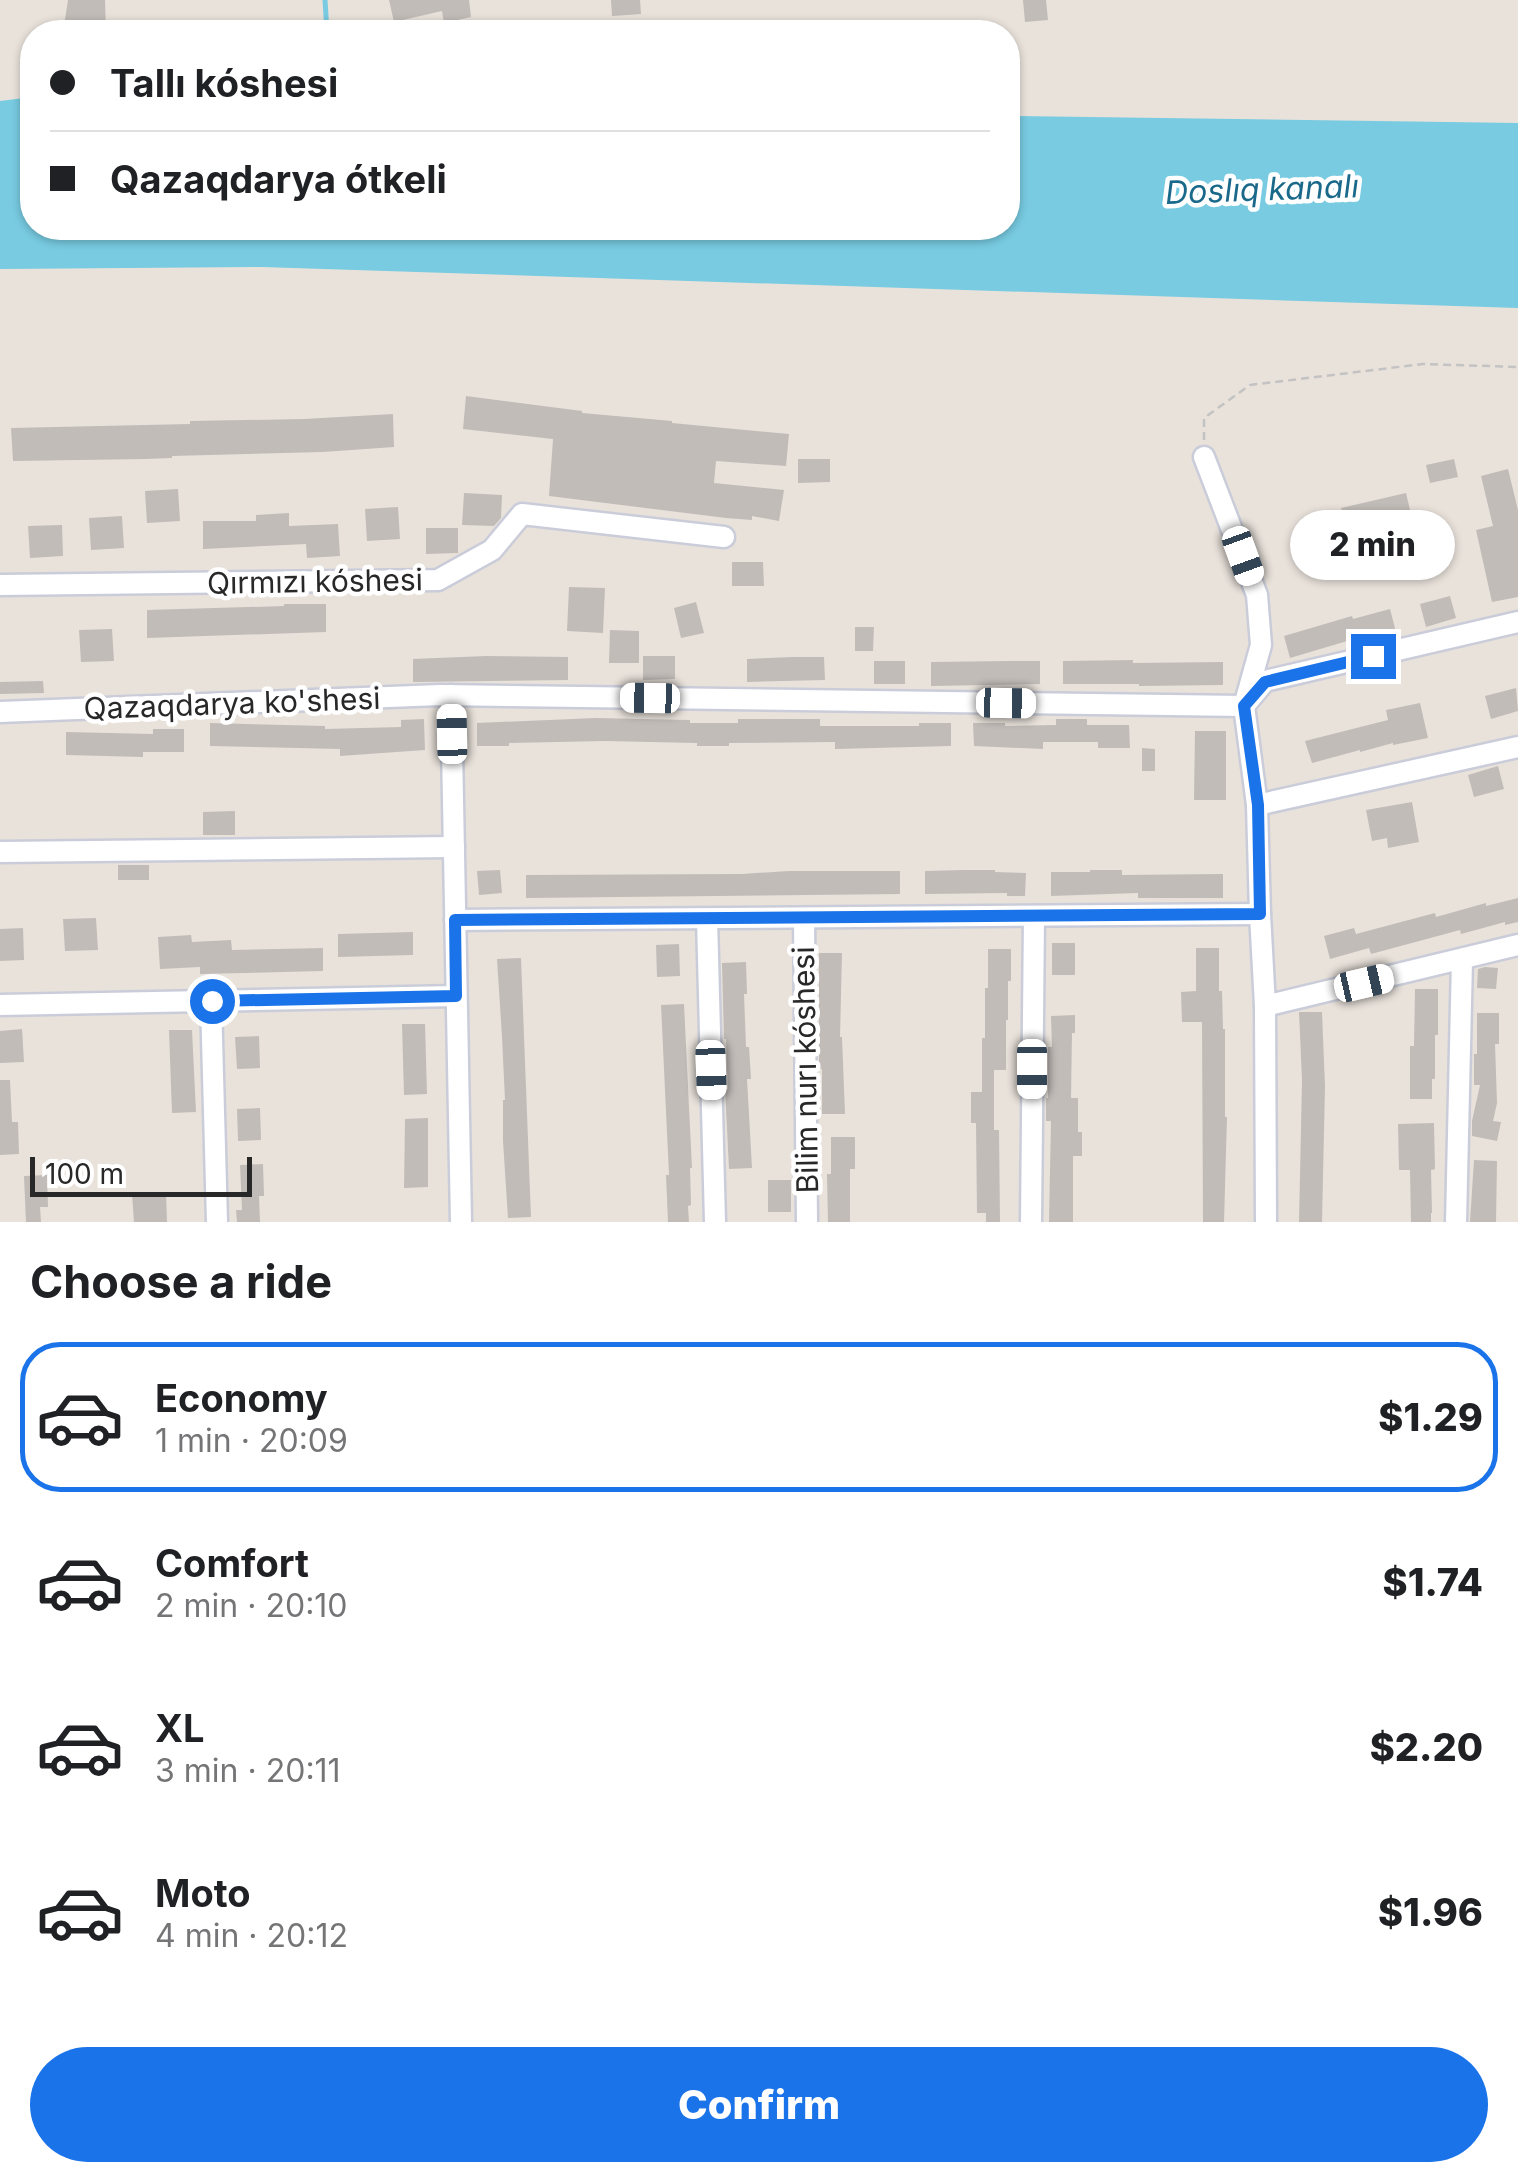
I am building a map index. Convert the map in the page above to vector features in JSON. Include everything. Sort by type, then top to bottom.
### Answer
[{"type":"street","points":[[1204,456],[1257,595],[1261,645],[1244,706],[1258,805],[1265,1006],[1266,1222]]},
{"type":"street","name":"Qırmızı kóshesi","points":[[0,585],[438,580],[492,550],[522,514],[724,537]]},
{"type":"street","points":[[1244,706],[1265,682],[1518,622]]},
{"type":"street","points":[[451,696],[462,1222]]},
{"type":"street","name":"Qazaqdarya ko'shesi","points":[[0,712],[451,696],[1244,706]]},
{"type":"street","points":[[1258,805],[1518,747]]},
{"type":"street","points":[[0,852],[454,848]]},
{"type":"street","points":[[455,920],[1260,914]]},
{"type":"street","points":[[1031,1222],[1034,916]]},
{"type":"street","name":"Bilim nurı kóshesi","points":[[804,918],[807,1222]]},
{"type":"street","points":[[708,919],[714,1222]]},
{"type":"street","points":[[1265,1006],[1518,945]]},
{"type":"street","points":[[1456,1222],[1462,960]]},
{"type":"street","points":[[0,1005],[456,996]]},
{"type":"street","points":[[212,1001],[217,1222]]},
{"type":"path","points":[[1204,456],[1204,418],[1250,386],[1423,364],[1518,367]]},
{"type":"water","name":"Doslıq kanalı","points":[[20,98],[20,240],[1020,240],[1020,116],[1518,123],[1518,308],[262,267],[0,269],[0,101]]},
{"type":"building","points":[[68,0],[105,0],[106,20],[65,20]]},
{"type":"building","points":[[389,0],[469,0],[471,17],[444,20],[442,11],[394,20]]},
{"type":"building","points":[[611,0],[640,0],[641,14],[612,16]]},
{"type":"building","points":[[1023,0],[1046,0],[1048,20],[1025,22]]},
{"type":"building","points":[[466,396],[582,413],[789,434],[786,466],[716,461],[714,483],[784,490],[779,521],[549,496],[553,439],[463,429]]},
{"type":"building","points":[[393,414],[394,447],[13,461],[11,428]]},
{"type":"building","points":[[798,459],[830,459],[830,482],[798,483]]},
{"type":"building","points":[[1454,459],[1458,477],[1430,483],[1426,465]]},
{"type":"building","points":[[1508,469],[1518,510],[1518,597],[1492,602],[1476,530],[1493,526],[1481,476]]},
{"type":"building","points":[[178,489],[180,521],[147,523],[145,491]]},
{"type":"building","points":[[464,493],[502,495],[501,518],[494,526],[462,525]]},
{"type":"building","points":[[1406,493],[1414,527],[1349,541],[1341,508]]},
{"type":"building","points":[[398,507],[400,539],[367,541],[365,509]]},
{"type":"building","points":[[289,513],[289,526],[338,524],[340,556],[307,558],[306,544],[203,549],[203,521],[256,521],[256,515]]},
{"type":"building","points":[[122,516],[124,548],[91,550],[89,518]]},
{"type":"building","points":[[62,525],[63,556],[30,558],[28,526]]},
{"type":"building","points":[[426,528],[458,528],[458,553],[426,554]]},
{"type":"building","points":[[732,562],[763,562],[764,586],[732,586]]},
{"type":"building","points":[[569,587],[605,588],[603,633],[567,631]]},
{"type":"building","points":[[1450,596],[1456,618],[1426,627],[1420,604]]},
{"type":"building","points":[[696,602],[704,633],[681,638],[674,608]]},
{"type":"building","points":[[326,604],[326,632],[147,638],[147,610]]},
{"type":"building","points":[[1390,609],[1396,632],[1365,640],[1364,636],[1290,658],[1284,636]]},
{"type":"building","points":[[855,627],[874,627],[873,651],[855,651]]},
{"type":"building","points":[[112,629],[114,661],[81,662],[79,630]]},
{"type":"building","points":[[610,630],[639,631],[639,663],[609,663]]},
{"type":"building","points":[[643,656],[675,656],[675,679],[643,680]]},
{"type":"building","points":[[568,657],[568,680],[413,682],[413,659]]},
{"type":"building","points":[[824,657],[825,680],[747,682],[747,659]]},
{"type":"building","points":[[874,661],[905,661],[905,684],[874,684]]},
{"type":"building","points":[[1040,661],[1040,684],[931,686],[931,662]]},
{"type":"building","points":[[1063,661],[1223,662],[1223,685],[1063,684]]},
{"type":"building","points":[[43,681],[44,693],[0,694],[0,682]]},
{"type":"building","points":[[1516,688],[1518,711],[1491,719],[1485,696]]},
{"type":"building","points":[[1420,703],[1428,738],[1312,763],[1305,741],[1388,720],[1386,710]]},
{"type":"building","points":[[596,718],[690,723],[820,719],[820,726],[951,723],[951,746],[835,749],[835,742],[697,746],[605,741],[477,746],[477,723]]},
{"type":"building","points":[[424,719],[425,750],[340,756],[340,749],[210,746],[210,723],[325,729],[401,727],[401,720]]},
{"type":"building","points":[[1056,719],[1087,719],[1087,725],[1129,725],[1130,748],[1098,748],[1098,742],[1043,742],[1043,749],[974,746],[973,723],[1056,725]]},
{"type":"building","points":[[153,729],[184,729],[184,752],[143,752],[143,757],[66,755],[66,732],[153,734]]},
{"type":"building","points":[[1195,731],[1226,731],[1226,800],[1194,800]]},
{"type":"building","points":[[1142,748],[1155,749],[1155,771],[1142,771]]},
{"type":"building","points":[[1498,766],[1504,789],[1474,797],[1468,775]]},
{"type":"building","points":[[1412,802],[1419,842],[1388,848],[1387,838],[1372,841],[1366,810]]},
{"type":"building","points":[[235,811],[235,835],[203,835],[203,812]]},
{"type":"building","points":[[118,865],[149,865],[149,880],[118,880]]},
{"type":"building","points":[[500,870],[502,893],[479,895],[477,871]]},
{"type":"building","points":[[1122,870],[1122,875],[1223,874],[1223,898],[1138,898],[1138,893],[1051,896],[1051,872]]},
{"type":"building","points":[[900,871],[900,894],[526,898],[526,875]]},
{"type":"building","points":[[925,871],[1026,873],[1025,896],[925,894]]},
{"type":"building","points":[[1518,898],[1518,922],[1461,934],[1460,930],[1371,954],[1369,948],[1330,959],[1324,936],[1354,928],[1356,934],[1435,913],[1436,917]]},
{"type":"building","points":[[96,918],[98,950],[65,951],[63,919]]},
{"type":"building","points":[[23,928],[24,960],[0,961],[0,929]]},
{"type":"building","points":[[413,932],[413,955],[338,957],[338,934]]},
{"type":"building","points":[[191,935],[192,942],[231,940],[232,950],[323,948],[323,971],[200,974],[200,967],[160,969],[158,937]]},
{"type":"building","points":[[1052,943],[1075,943],[1075,975],[1052,975]]},
{"type":"building","points":[[679,944],[680,976],[657,977],[656,945]]},
{"type":"building","points":[[1196,948],[1219,948],[1227,1117],[1224,1222],[1203,1222],[1202,1022],[1182,1022],[1181,992],[1196,991]]},
{"type":"building","points":[[988,949],[1011,949],[1006,1070],[994,1070],[1000,1222],[986,1222],[986,1213],[977,1213],[976,1123],[971,1123],[971,1092],[982,1092]]},
{"type":"building","points":[[819,953],[842,953],[840,1037],[845,1114],[822,1114]]},
{"type":"building","points":[[521,958],[531,1217],[508,1218],[497,959]]},
{"type":"building","points":[[746,962],[752,1168],[729,1169],[722,963]]},
{"type":"building","points":[[1498,968],[1496,989],[1477,988],[1478,969]]},
{"type":"building","points":[[1415,989],[1438,989],[1432,1099],[1410,1099]]},
{"type":"building","points":[[684,1004],[691,1205],[689,1222],[668,1222],[661,1005]]},
{"type":"building","points":[[1299,1012],[1322,1012],[1322,1222],[1299,1222]]},
{"type":"building","points":[[1477,1013],[1499,1013],[1493,1121],[1501,1122],[1497,1141],[1472,1136],[1480,1085],[1474,1085]]},
{"type":"building","points":[[1075,1015],[1071,1098],[1078,1098],[1082,1156],[1073,1156],[1073,1222],[1049,1222],[1051,1121],[1046,1121],[1046,1098],[1051,1016]]},
{"type":"building","points":[[402,1024],[425,1024],[427,1094],[404,1095]]},
{"type":"building","points":[[22,1029],[24,1062],[0,1063],[0,1031]]},
{"type":"building","points":[[169,1030],[192,1030],[196,1112],[172,1113]]},
{"type":"building","points":[[259,1036],[260,1068],[237,1069],[235,1037]]},
{"type":"building","points":[[0,1080],[10,1080],[12,1122],[18,1122],[19,1154],[0,1155]]},
{"type":"building","points":[[260,1108],[261,1140],[238,1141],[237,1109]]},
{"type":"building","points":[[428,1118],[428,1187],[404,1188],[405,1119]]},
{"type":"building","points":[[1434,1123],[1431,1222],[1411,1222],[1410,1170],[1399,1170],[1398,1124]]},
{"type":"building","points":[[831,1137],[855,1137],[855,1169],[850,1169],[850,1222],[828,1222]]},
{"type":"building","points":[[1474,1160],[1497,1161],[1496,1222],[1470,1222]]},
{"type":"building","points":[[263,1164],[260,1222],[237,1222],[236,1210],[242,1210],[240,1165]]},
{"type":"building","points":[[47,1175],[48,1207],[40,1207],[41,1222],[26,1222],[24,1176]]},
{"type":"building","points":[[768,1180],[791,1180],[791,1212],[768,1212]]},
{"type":"building","points":[[166,1192],[167,1222],[134,1222],[132,1194]]},
{"type":"waterway","points":[[325,0],[326,20]]},
{"type":"route","points":[[212,1001],[456,996],[455,920],[1260,914],[1258,805],[1244,706],[1265,682],[1373,656]]}]
